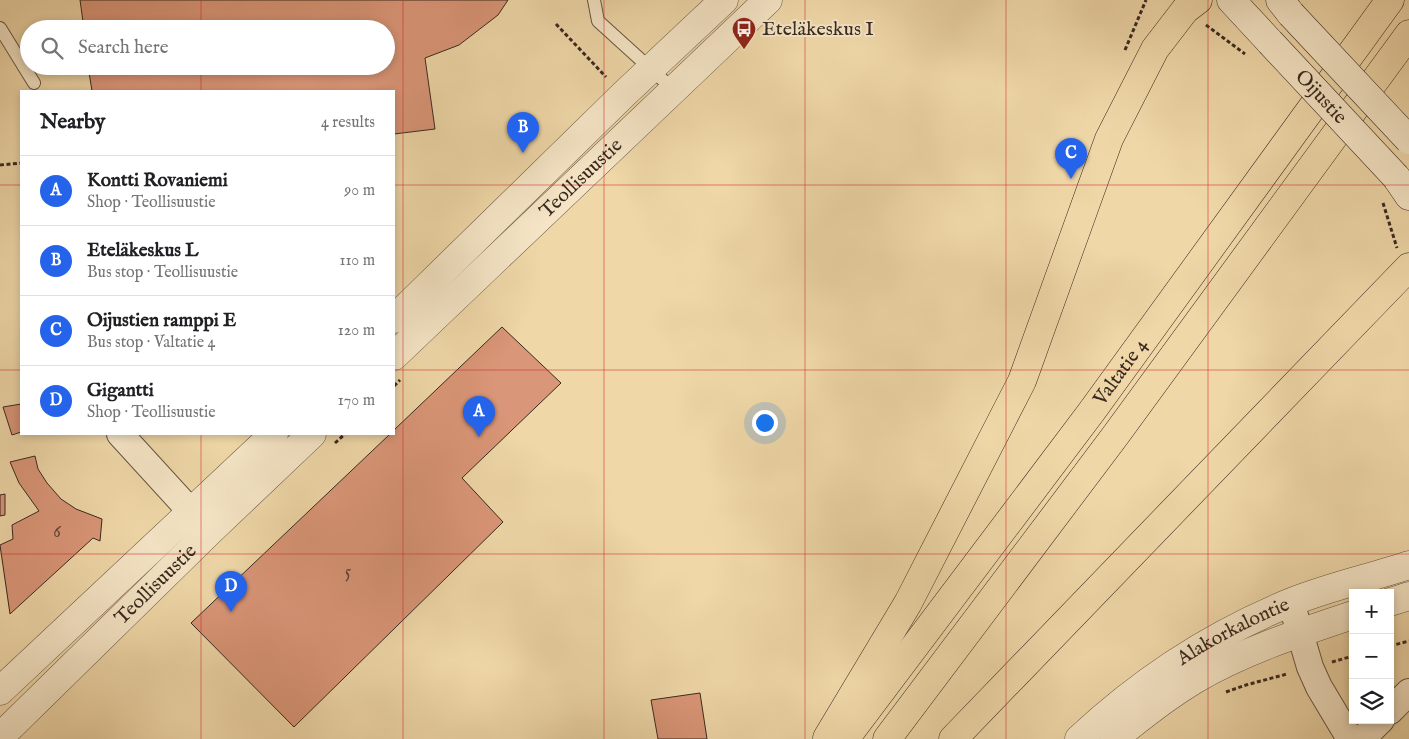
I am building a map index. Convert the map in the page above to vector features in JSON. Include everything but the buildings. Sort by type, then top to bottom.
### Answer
[{"type":"highway","name":"Valtatie 4","points":[[845,739],[1092,411],[1390,0]]},
{"type":"highway","points":[[826,739],[908,602],[1022,381],[1109,139],[1155,49],[1192,5]]},
{"type":"highway","name":"Valtatie 4","points":[[887,739],[1115,436],[1409,34]]},
{"type":"highway","points":[[953,739],[1407,269]]},
{"type":"street","name":"Teollisuustie","points":[[395,318],[724,0]]},
{"type":"street","name":"Teollisuustie","points":[[395,355],[768,0]]},
{"type":"street","name":"Oijustie","points":[[1231,0],[1260,50],[1395,189]]},
{"type":"street","name":"Oijustie","points":[[1286,7],[1409,140]]},
{"type":"street","points":[[121,435],[200,522]]},
{"type":"street","name":"Teollisuustie","points":[[0,737],[200,522],[273,435]]},
{"type":"street","name":"Teollisuustie","points":[[0,691],[200,522],[311,435]]},
{"type":"street","name":"Alakorkalontie","points":[[1079,739],[1132,693],[1166,667],[1199,646],[1245,622],[1291,602],[1409,565]]},
{"type":"street","points":[[1394,601],[1409,596]]},
{"type":"street","points":[[1291,602],[1310,667],[1318,687],[1350,739]]},
{"type":"street","name":"Alakorkalontie","points":[[1114,739],[1194,680],[1246,654],[1299,632],[1349,616]]},
{"type":"street","points":[[1394,707],[1409,692]]},
{"type":"street","points":[[1362,739],[1377,724]]},
{"type":"lane","points":[[594,0],[598,21],[674,90]]},
{"type":"lane","points":[[0,28],[20,60]]},
{"type":"lane","points":[[29,75],[34,83]]},
{"type":"path","points":[[1192,5],[1260,50]]},
{"type":"path","points":[[0,165],[20,163]]},
{"type":"path","points":[[1395,189],[1407,269]]},
{"type":"path","points":[[1394,645],[1409,641]]},
{"type":"path","points":[[1219,695],[1246,685],[1349,657]]},
{"type":"place","name":"Eteläkeskus I","points":[[744,50]]},
{"type":"place","name":"Eteläkeskus L","points":[[523,153]]},
{"type":"place","name":"Oijustien ramppi E","points":[[1071,179]]},
{"type":"place","name":"Kontti Rovaniemi","points":[[479,437]]},
{"type":"place","name":"Gigantti","points":[[231,612]]}]
